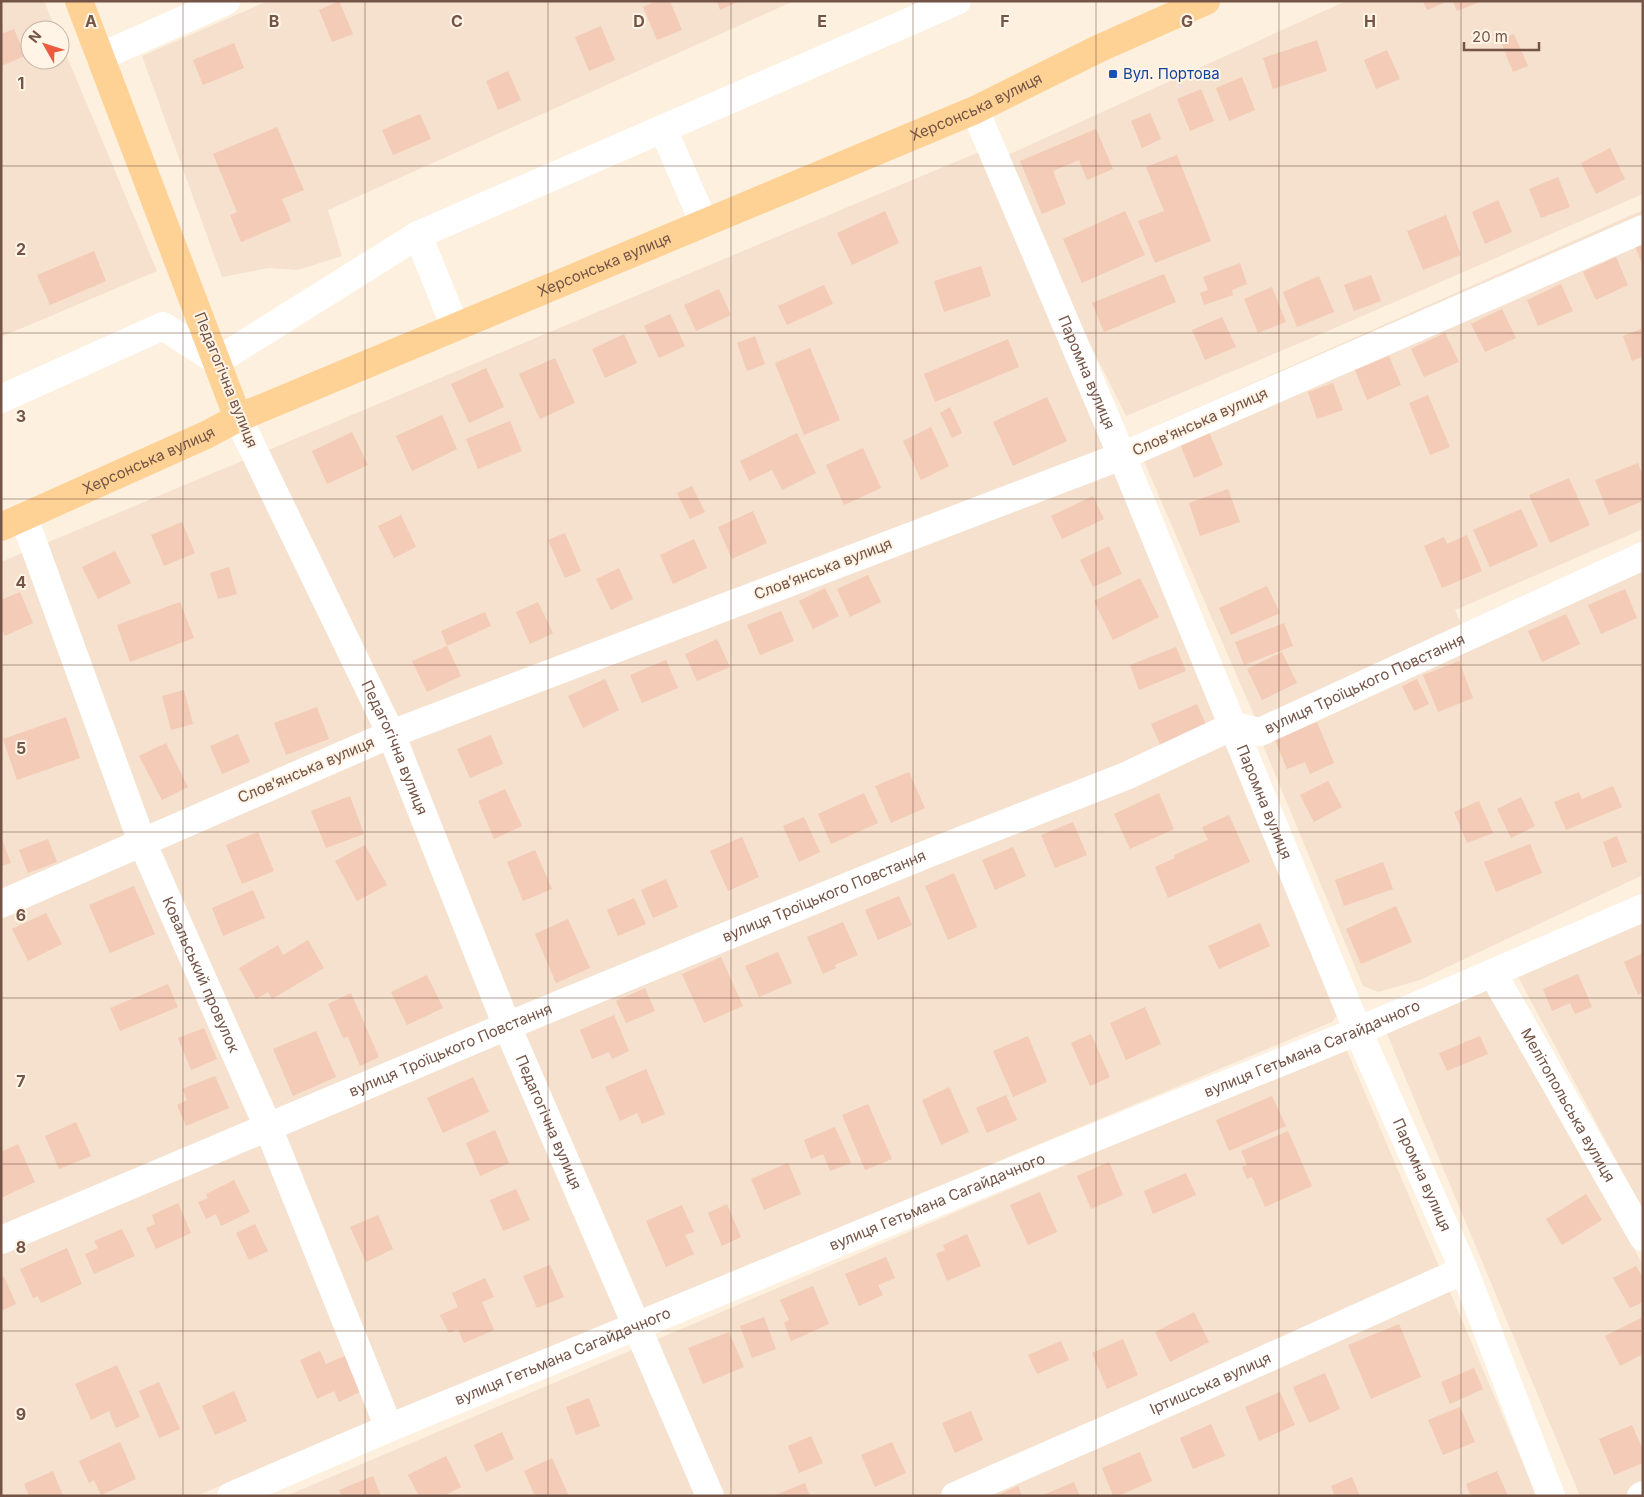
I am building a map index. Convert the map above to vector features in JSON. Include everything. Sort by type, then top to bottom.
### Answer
[{"type":"main road","name":"Педагогічна вулиця","points":[[79,1],[238,418]]},
{"type":"main road","name":"Херсонська вулиця","points":[[12,523],[206,435],[238,418],[975,110],[1194,4]]},
{"type":"street","points":[[100,57],[226,1]]},
{"type":"street","points":[[1,399],[163,326],[217,361],[418,235],[956,1]]},
{"type":"street","name":"Паромна вулиця","points":[[975,110],[1122,456],[1358,1031],[1464,1270],[1551,1496]]},
{"type":"street","points":[[663,129],[704,223]]},
{"type":"street","name":"Словʼянська вулиця","points":[[1,904],[391,734],[1122,456],[1643,229]]},
{"type":"street","points":[[418,235],[455,327]]},
{"type":"street","name":"Педагогічна вулиця","points":[[238,418],[391,734],[508,1026],[710,1496]]},
{"type":"street","name":"Ковальський провулок","points":[[12,523],[142,842],[268,1127],[390,1428]]},
{"type":"street","name":"вулиця Троїцького Повстання","points":[[1,1240],[508,1026],[909,862],[1126,776],[1233,726],[1260,732],[1643,556]]},
{"type":"street","name":"вулиця Гетьмана Сагайдачного","points":[[231,1496],[390,1428],[1071,1147],[1358,1031],[1643,908]]},
{"type":"street","name":"Мелітопольська вулиця","points":[[1493,974],[1643,1237]]},
{"type":"street","name":"Іртишська вулиця","points":[[954,1496],[1464,1270]]},
{"type":"shaded area","points":[[1,1],[44,1],[52,20],[20,20],[20,70],[70,70],[70,64],[157,271],[1,337]]},
{"type":"shaded area","points":[[268,1],[794,1],[328,210],[342,256],[298,270],[269,268],[222,277],[142,56]]},
{"type":"shaded area","points":[[1346,1],[1643,1],[1643,194],[1314,337],[1126,416],[1061,286],[1001,158]]},
{"type":"shaded area","points":[[984,150],[1342,1009],[1332,1022],[196,1496],[1,1496],[1,562]]},
{"type":"shaded area","points":[[1643,210],[1643,529],[1455,610],[1465,633],[1259,727],[1133,436]]},
{"type":"shaded area","points":[[1643,565],[1643,875],[1420,980],[1378,992],[1363,986],[1260,738]]},
{"type":"shaded area","points":[[1643,923],[1643,1210],[1518,977]]},
{"type":"shaded area","points":[[1488,984],[1643,1265],[1643,1496],[1580,1496],[1387,1034]]},
{"type":"shaded area","points":[[1345,1046],[1537,1496],[286,1496],[712,1316]]},
{"type":"building","points":[[339,1],[353,34],[332,42],[319,10]]},
{"type":"building","points":[[657,1],[670,1],[682,30],[657,40],[643,7]]},
{"type":"building","points":[[717,1],[740,1],[720,10]]},
{"type":"building","points":[[1423,1],[1443,1],[1444,3],[1427,10]]},
{"type":"building","points":[[1453,1],[1482,1],[1457,11]]},
{"type":"building","points":[[601,26],[615,60],[589,71],[575,37]]},
{"type":"building","points":[[14,29],[20,44],[20,58],[1,66],[1,34]]},
{"type":"building","points":[[1514,34],[1528,66],[1513,72],[1500,40]]},
{"type":"building","points":[[1317,40],[1327,71],[1273,89],[1263,58]]},
{"type":"building","points":[[234,43],[244,68],[203,85],[193,60]]},
{"type":"building","points":[[1387,50],[1400,79],[1376,89],[1364,60]]},
{"type":"building","points":[[508,71],[521,100],[498,110],[486,81]]},
{"type":"building","points":[[1242,77],[1255,110],[1229,121],[1216,88]]},
{"type":"building","points":[[1201,89],[1214,121],[1190,131],[1177,99]]},
{"type":"building","points":[[1150,113],[1161,139],[1142,148],[1131,121]]},
{"type":"building","points":[[420,114],[431,139],[393,155],[382,130]]},
{"type":"building","points":[[277,127],[304,190],[282,199],[291,221],[241,242],[230,215],[237,212],[213,154]]},
{"type":"building","points":[[1096,129],[1113,169],[1087,180],[1079,160],[1053,171],[1066,204],[1042,214],[1020,161]]},
{"type":"building","points":[[1610,148],[1625,179],[1596,194],[1581,163]]},
{"type":"building","points":[[1177,155],[1211,241],[1155,263],[1138,221],[1164,211],[1146,167]]},
{"type":"building","points":[[1558,177],[1570,207],[1541,218],[1529,189]]},
{"type":"building","points":[[1498,200],[1512,232],[1485,244],[1472,212]]},
{"type":"building","points":[[885,211],[899,243],[852,265],[837,233]]},
{"type":"building","points":[[1125,211],[1145,255],[1082,283],[1063,239]]},
{"type":"building","points":[[1446,215],[1461,255],[1423,270],[1407,231]]},
{"type":"building","points":[[1643,243],[1643,265],[1635,247]]},
{"type":"building","points":[[94,251],[106,281],[50,305],[37,275]]},
{"type":"building","points":[[1616,257],[1628,285],[1596,300],[1583,272]]},
{"type":"building","points":[[1240,263],[1247,284],[1232,290],[1233,295],[1204,305],[1200,293],[1208,290],[1203,277]]},
{"type":"building","points":[[981,266],[991,296],[944,312],[934,281]]},
{"type":"building","points":[[1164,274],[1176,302],[1104,332],[1092,303]]},
{"type":"building","points":[[1371,275],[1381,301],[1354,311],[1344,285]]},
{"type":"building","points":[[1319,276],[1334,312],[1297,327],[1283,292]]},
{"type":"building","points":[[1561,284],[1573,311],[1538,326],[1527,300]]},
{"type":"building","points":[[824,285],[833,304],[787,325],[778,306]]},
{"type":"building","points":[[1272,287],[1286,322],[1258,333],[1244,299]]},
{"type":"building","points":[[719,289],[731,315],[696,331],[684,305]]},
{"type":"building","points":[[1502,309],[1516,338],[1485,352],[1471,324]]},
{"type":"building","points":[[670,314],[685,346],[659,358],[644,326]]},
{"type":"building","points":[[1222,317],[1236,347],[1205,360],[1192,330]]},
{"type":"building","points":[[1643,328],[1643,356],[1632,361],[1623,336]]},
{"type":"building","points":[[1445,333],[1459,362],[1424,377],[1411,349]]},
{"type":"building","points":[[624,334],[637,363],[605,378],[592,349]]},
{"type":"building","points":[[755,336],[765,364],[747,371],[737,343]]},
{"type":"building","points":[[1008,339],[1019,367],[935,402],[924,374]]},
{"type":"building","points":[[810,348],[840,420],[804,435],[775,363]]},
{"type":"building","points":[[1389,356],[1401,385],[1367,400],[1355,370]]},
{"type":"building","points":[[555,358],[575,403],[540,419],[519,374]]},
{"type":"building","points":[[486,368],[504,407],[469,423],[451,384]]},
{"type":"building","points":[[1333,383],[1343,410],[1317,419],[1308,392]]},
{"type":"building","points":[[1428,395],[1450,447],[1430,455],[1409,403]]},
{"type":"building","points":[[1047,397],[1067,441],[1013,466],[993,422]]},
{"type":"building","points":[[950,407],[962,433],[952,438],[940,413]]},
{"type":"building","points":[[442,415],[457,449],[412,471],[396,436]]},
{"type":"building","points":[[510,421],[522,451],[478,469],[466,439]]},
{"type":"building","points":[[931,427],[949,466],[921,480],[903,441]]},
{"type":"building","points":[[352,432],[368,465],[327,484],[312,451]]},
{"type":"building","points":[[1209,432],[1223,465],[1194,478],[1180,444]]},
{"type":"building","points":[[797,433],[816,473],[782,490],[772,470],[749,481],[740,461]]},
{"type":"building","points":[[863,448],[881,488],[844,505],[826,465]]},
{"type":"building","points":[[1638,463],[1643,476],[1643,501],[1609,515],[1595,480]]},
{"type":"building","points":[[1569,478],[1590,525],[1550,543],[1529,495]]},
{"type":"building","points":[[692,486],[705,512],[690,519],[677,493]]},
{"type":"building","points":[[1228,489],[1240,522],[1200,536],[1189,503]]},
{"type":"building","points":[[1093,496],[1104,519],[1062,539],[1051,516]]},
{"type":"building","points":[[1521,509],[1538,546],[1490,567],[1473,530]]},
{"type":"building","points":[[753,511],[767,543],[732,559],[718,527]]},
{"type":"building","points":[[401,515],[416,547],[394,558],[378,526]]},
{"type":"building","points":[[182,522],[195,553],[164,566],[151,535]]},
{"type":"building","points":[[565,533],[581,571],[565,578],[548,540]]},
{"type":"building","points":[[1467,535],[1482,571],[1442,588],[1424,546],[1444,537],[1447,544]]},
{"type":"building","points":[[694,539],[707,568],[673,584],[660,555]]},
{"type":"building","points":[[1109,546],[1122,574],[1093,587],[1080,560]]},
{"type":"building","points":[[115,551],[131,583],[98,599],[82,567]]},
{"type":"building","points":[[229,567],[237,594],[218,599],[210,573]]},
{"type":"building","points":[[619,568],[633,599],[611,610],[596,579]]},
{"type":"building","points":[[868,575],[881,602],[850,617],[837,589]]},
{"type":"building","points":[[1140,578],[1159,617],[1113,640],[1094,601]]},
{"type":"building","points":[[1267,586],[1280,613],[1231,635],[1219,608]]},
{"type":"building","points":[[825,588],[839,616],[813,629],[799,601]]},
{"type":"building","points":[[1625,589],[1637,618],[1601,634],[1588,605]]},
{"type":"building","points":[[20,592],[33,623],[5,636],[1,627],[1,600]]},
{"type":"building","points":[[180,602],[194,638],[130,662],[117,625]]},
{"type":"building","points":[[538,602],[553,633],[530,644],[516,612]]},
{"type":"building","points":[[781,611],[794,641],[760,655],[747,625]]},
{"type":"building","points":[[485,612],[491,626],[447,646],[441,631]]},
{"type":"building","points":[[1566,614],[1580,644],[1542,662],[1528,631]]},
{"type":"building","points":[[1284,623],[1293,646],[1244,665],[1235,642]]},
{"type":"building","points":[[717,639],[730,667],[697,681],[685,654]]},
{"type":"building","points":[[447,646],[461,676],[427,692],[412,661]]},
{"type":"building","points":[[1176,647],[1186,671],[1139,690],[1130,665]]},
{"type":"building","points":[[1282,652],[1297,683],[1262,700],[1247,669]]},
{"type":"building","points":[[666,660],[678,688],[642,703],[630,675]]},
{"type":"building","points":[[1459,661],[1473,698],[1438,712],[1423,675]]},
{"type":"building","points":[[605,679],[619,710],[583,728],[568,696]]},
{"type":"building","points":[[1417,679],[1429,704],[1414,711],[1402,686]]},
{"type":"building","points":[[184,690],[193,724],[171,730],[162,696]]},
{"type":"building","points":[[1197,704],[1208,729],[1162,749],[1151,724]]},
{"type":"building","points":[[317,707],[329,739],[286,755],[274,723]]},
{"type":"building","points":[[66,717],[80,758],[17,780],[3,739]]},
{"type":"building","points":[[1317,722],[1334,763],[1310,774],[1305,762],[1287,769],[1275,740]]},
{"type":"building","points":[[238,734],[250,762],[222,774],[210,746]]},
{"type":"building","points":[[491,735],[503,764],[470,778],[457,749]]},
{"type":"building","points":[[166,743],[188,787],[162,800],[139,756]]},
{"type":"building","points":[[909,772],[925,808],[891,823],[875,786]]},
{"type":"building","points":[[1328,781],[1342,807],[1314,822],[1300,795]]},
{"type":"building","points":[[1613,786],[1622,807],[1566,830],[1554,802],[1579,792],[1582,799]]},
{"type":"building","points":[[505,789],[522,826],[494,839],[478,801]]},
{"type":"building","points":[[864,793],[878,823],[831,844],[818,814]]},
{"type":"building","points":[[1159,793],[1174,829],[1130,849],[1114,814]]},
{"type":"building","points":[[350,796],[364,834],[326,848],[311,811]]},
{"type":"building","points":[[1521,797],[1535,826],[1511,838],[1497,809]]},
{"type":"building","points":[[1479,801],[1493,833],[1467,843],[1454,812]]},
{"type":"building","points":[[1229,815],[1250,862],[1168,898],[1155,867],[1175,858],[1174,855],[1208,840],[1202,827]]},
{"type":"building","points":[[804,817],[820,852],[799,862],[783,826]]},
{"type":"building","points":[[1073,822],[1087,855],[1055,868],[1041,835]]},
{"type":"building","points":[[258,832],[274,871],[242,884],[226,845]]},
{"type":"building","points":[[1617,836],[1627,862],[1612,868],[1603,842]]},
{"type":"building","points":[[1,837],[11,863],[1,866]]},
{"type":"building","points":[[742,837],[759,877],[728,891],[710,851]]},
{"type":"building","points":[[48,839],[57,862],[28,873],[19,850]]},
{"type":"building","points":[[1530,844],[1542,873],[1496,892],[1484,862]]},
{"type":"building","points":[[365,845],[387,885],[357,901],[335,861]]},
{"type":"building","points":[[1013,847],[1026,876],[995,890],[982,860]]},
{"type":"building","points":[[535,850],[552,889],[523,901],[507,862]]},
{"type":"building","points":[[1383,862],[1393,889],[1344,906],[1335,880]]},
{"type":"building","points":[[954,873],[977,927],[948,940],[925,886]]},
{"type":"building","points":[[666,879],[678,907],[653,918],[641,890]]},
{"type":"building","points":[[134,886],[155,934],[110,953],[89,905]]},
{"type":"building","points":[[253,890],[265,918],[223,936],[212,908]]},
{"type":"building","points":[[899,896],[912,925],[878,940],[865,910]]},
{"type":"building","points":[[634,898],[646,924],[618,936],[607,910]]},
{"type":"building","points":[[1396,906],[1412,942],[1361,964],[1346,929]]},
{"type":"building","points":[[46,913],[62,944],[28,961],[12,929]]},
{"type":"building","points":[[568,919],[590,968],[556,983],[535,934]]},
{"type":"building","points":[[843,922],[858,955],[835,965],[836,968],[823,974],[807,937]]},
{"type":"building","points":[[1260,923],[1270,946],[1219,969],[1208,946]]},
{"type":"building","points":[[308,940],[324,968],[272,999],[268,992],[256,999],[239,968],[278,945],[283,955]]},
{"type":"building","points":[[778,952],[792,983],[759,997],[745,966]]},
{"type":"building","points":[[1643,953],[1643,992],[1638,995],[1624,962]]},
{"type":"building","points":[[721,957],[743,1006],[704,1023],[682,974]]},
{"type":"building","points":[[1578,974],[1592,1007],[1575,1014],[1570,1003],[1552,1011],[1543,989]]},
{"type":"building","points":[[427,975],[443,1008],[407,1025],[391,992]]},
{"type":"building","points":[[168,984],[178,1007],[120,1031],[110,1008]]},
{"type":"building","points":[[645,988],[655,1011],[626,1023],[616,1001]]},
{"type":"building","points":[[351,993],[379,1057],[360,1066],[348,1037],[343,1038],[328,1004]]},
{"type":"building","points":[[1145,1007],[1161,1044],[1126,1060],[1110,1023]]},
{"type":"building","points":[[614,1015],[629,1051],[612,1059],[609,1052],[592,1059],[580,1030]]},
{"type":"building","points":[[204,1028],[217,1059],[191,1070],[178,1038]]},
{"type":"building","points":[[316,1031],[336,1077],[293,1096],[273,1049]]},
{"type":"building","points":[[1091,1034],[1110,1077],[1090,1086],[1071,1043]]},
{"type":"building","points":[[1028,1036],[1047,1082],[1013,1097],[993,1051]]},
{"type":"building","points":[[1480,1036],[1488,1054],[1447,1071],[1439,1053]]},
{"type":"building","points":[[646,1069],[665,1114],[642,1124],[637,1113],[620,1121],[605,1087]]},
{"type":"building","points":[[215,1076],[229,1108],[186,1126],[177,1105],[187,1100],[182,1089]]},
{"type":"building","points":[[473,1077],[489,1112],[443,1133],[427,1098]]},
{"type":"building","points":[[949,1087],[969,1132],[941,1145],[922,1100]]},
{"type":"building","points":[[1006,1095],[1017,1120],[987,1133],[976,1108]]},
{"type":"building","points":[[1272,1096],[1286,1126],[1229,1151],[1216,1120]]},
{"type":"building","points":[[868,1104],[892,1159],[865,1170],[842,1115]]},
{"type":"building","points":[[76,1122],[91,1156],[59,1169],[45,1136]]},
{"type":"building","points":[[835,1127],[851,1163],[830,1171],[823,1154],[811,1159],[804,1140]]},
{"type":"building","points":[[495,1130],[509,1163],[480,1176],[466,1143]]},
{"type":"building","points":[[1288,1131],[1312,1186],[1265,1207],[1252,1177],[1247,1179],[1242,1167],[1247,1165],[1241,1151]]},
{"type":"building","points":[[18,1144],[35,1182],[1,1198],[1,1152]]},
{"type":"building","points":[[1109,1162],[1123,1195],[1091,1209],[1077,1176]]},
{"type":"building","points":[[788,1163],[801,1194],[764,1210],[751,1179]]},
{"type":"building","points":[[1186,1173],[1196,1195],[1153,1214],[1144,1191]]},
{"type":"building","points":[[234,1180],[250,1212],[221,1226],[216,1214],[206,1219],[198,1202],[208,1198],[206,1194]]},
{"type":"building","points":[[516,1189],[530,1220],[503,1231],[490,1200]]},
{"type":"building","points":[[1040,1192],[1057,1232],[1028,1245],[1010,1205]]},
{"type":"building","points":[[1586,1194],[1602,1220],[1562,1245],[1546,1219]]},
{"type":"building","points":[[178,1203],[191,1233],[156,1249],[146,1228],[155,1224],[152,1215]]},
{"type":"building","points":[[727,1204],[741,1237],[722,1246],[708,1213]]},
{"type":"building","points":[[682,1205],[694,1232],[685,1235],[694,1254],[666,1267],[646,1221]]},
{"type":"building","points":[[378,1215],[393,1249],[366,1262],[350,1227]]},
{"type":"building","points":[[255,1224],[268,1251],[249,1260],[236,1233]]},
{"type":"building","points":[[122,1229],[135,1256],[94,1274],[85,1254],[98,1248],[94,1241]]},
{"type":"building","points":[[967,1234],[981,1266],[947,1281],[936,1254],[945,1250],[943,1245]]},
{"type":"building","points":[[67,1248],[82,1284],[41,1303],[38,1296],[33,1298],[20,1269]]},
{"type":"building","points":[[886,1257],[895,1278],[878,1285],[883,1295],[859,1306],[845,1274]]},
{"type":"building","points":[[550,1265],[564,1297],[537,1308],[523,1276]]},
{"type":"building","points":[[1636,1266],[1643,1278],[1643,1302],[1630,1308],[1613,1278]]},
{"type":"building","points":[[4,1277],[16,1304],[1,1311],[1,1278]]},
{"type":"building","points":[[485,1278],[494,1297],[482,1302],[494,1330],[464,1343],[458,1329],[449,1333],[440,1315],[458,1307],[452,1293]]},
{"type":"building","points":[[813,1286],[829,1324],[791,1341],[784,1323],[789,1320],[780,1300]]},
{"type":"building","points":[[1194,1312],[1209,1342],[1170,1362],[1155,1332]]},
{"type":"building","points":[[764,1317],[776,1349],[752,1358],[740,1326]]},
{"type":"building","points":[[1643,1317],[1643,1354],[1620,1366],[1605,1336]]},
{"type":"building","points":[[1399,1324],[1421,1377],[1371,1399],[1348,1345]]},
{"type":"building","points":[[729,1332],[744,1367],[703,1384],[688,1348]]},
{"type":"building","points":[[1123,1339],[1138,1375],[1107,1389],[1092,1353]]},
{"type":"building","points":[[1061,1341],[1069,1360],[1037,1374],[1028,1355]]},
{"type":"building","points":[[320,1351],[326,1364],[345,1356],[360,1392],[339,1402],[334,1391],[317,1399],[300,1360]]},
{"type":"building","points":[[117,1365],[140,1417],[116,1428],[109,1411],[91,1420],[75,1384]]},
{"type":"building","points":[[1474,1368],[1483,1389],[1450,1404],[1441,1382]]},
{"type":"building","points":[[1325,1373],[1340,1409],[1309,1423],[1293,1387]]},
{"type":"building","points":[[159,1382],[180,1429],[159,1438],[139,1391]]},
{"type":"building","points":[[234,1391],[247,1421],[215,1435],[202,1406]]},
{"type":"building","points":[[1280,1392],[1295,1425],[1259,1441],[1245,1407]]},
{"type":"building","points":[[589,1398],[600,1426],[576,1435],[566,1407]]},
{"type":"building","points":[[1460,1407],[1475,1442],[1443,1455],[1428,1420]]},
{"type":"building","points":[[971,1411],[983,1440],[955,1453],[942,1423]]},
{"type":"building","points":[[1211,1424],[1225,1456],[1193,1469],[1180,1438]]},
{"type":"building","points":[[1632,1425],[1643,1450],[1643,1463],[1614,1475],[1599,1439]]},
{"type":"building","points":[[502,1432],[514,1459],[486,1472],[474,1445]]},
{"type":"building","points":[[811,1436],[823,1463],[799,1473],[788,1446]]},
{"type":"building","points":[[120,1442],[136,1479],[101,1495],[94,1480],[89,1483],[79,1461]]},
{"type":"building","points":[[892,1442],[906,1473],[875,1487],[861,1455]]},
{"type":"building","points":[[1140,1452],[1152,1481],[1118,1496],[1113,1496],[1102,1468]]},
{"type":"building","points":[[446,1456],[461,1487],[444,1496],[419,1496],[408,1475]]},
{"type":"building","points":[[552,1458],[568,1494],[565,1496],[535,1496],[524,1471]]},
{"type":"building","points":[[53,1471],[63,1496],[29,1496],[24,1484]]},
{"type":"building","points":[[1497,1471],[1508,1496],[1471,1496],[1466,1484]]},
{"type":"building","points":[[373,1476],[381,1496],[342,1496],[339,1490]]},
{"type":"building","points":[[1352,1477],[1360,1496],[1335,1496],[1331,1486]]},
{"type":"building","points":[[1074,1482],[1080,1496],[1041,1496]]},
{"type":"building","points":[[805,1483],[810,1496],[773,1496]]},
{"type":"building","points":[[1018,1486],[1022,1496],[996,1496]]},
{"type":"place","name":"Вул. Портова","points":[[1113,74]]}]
